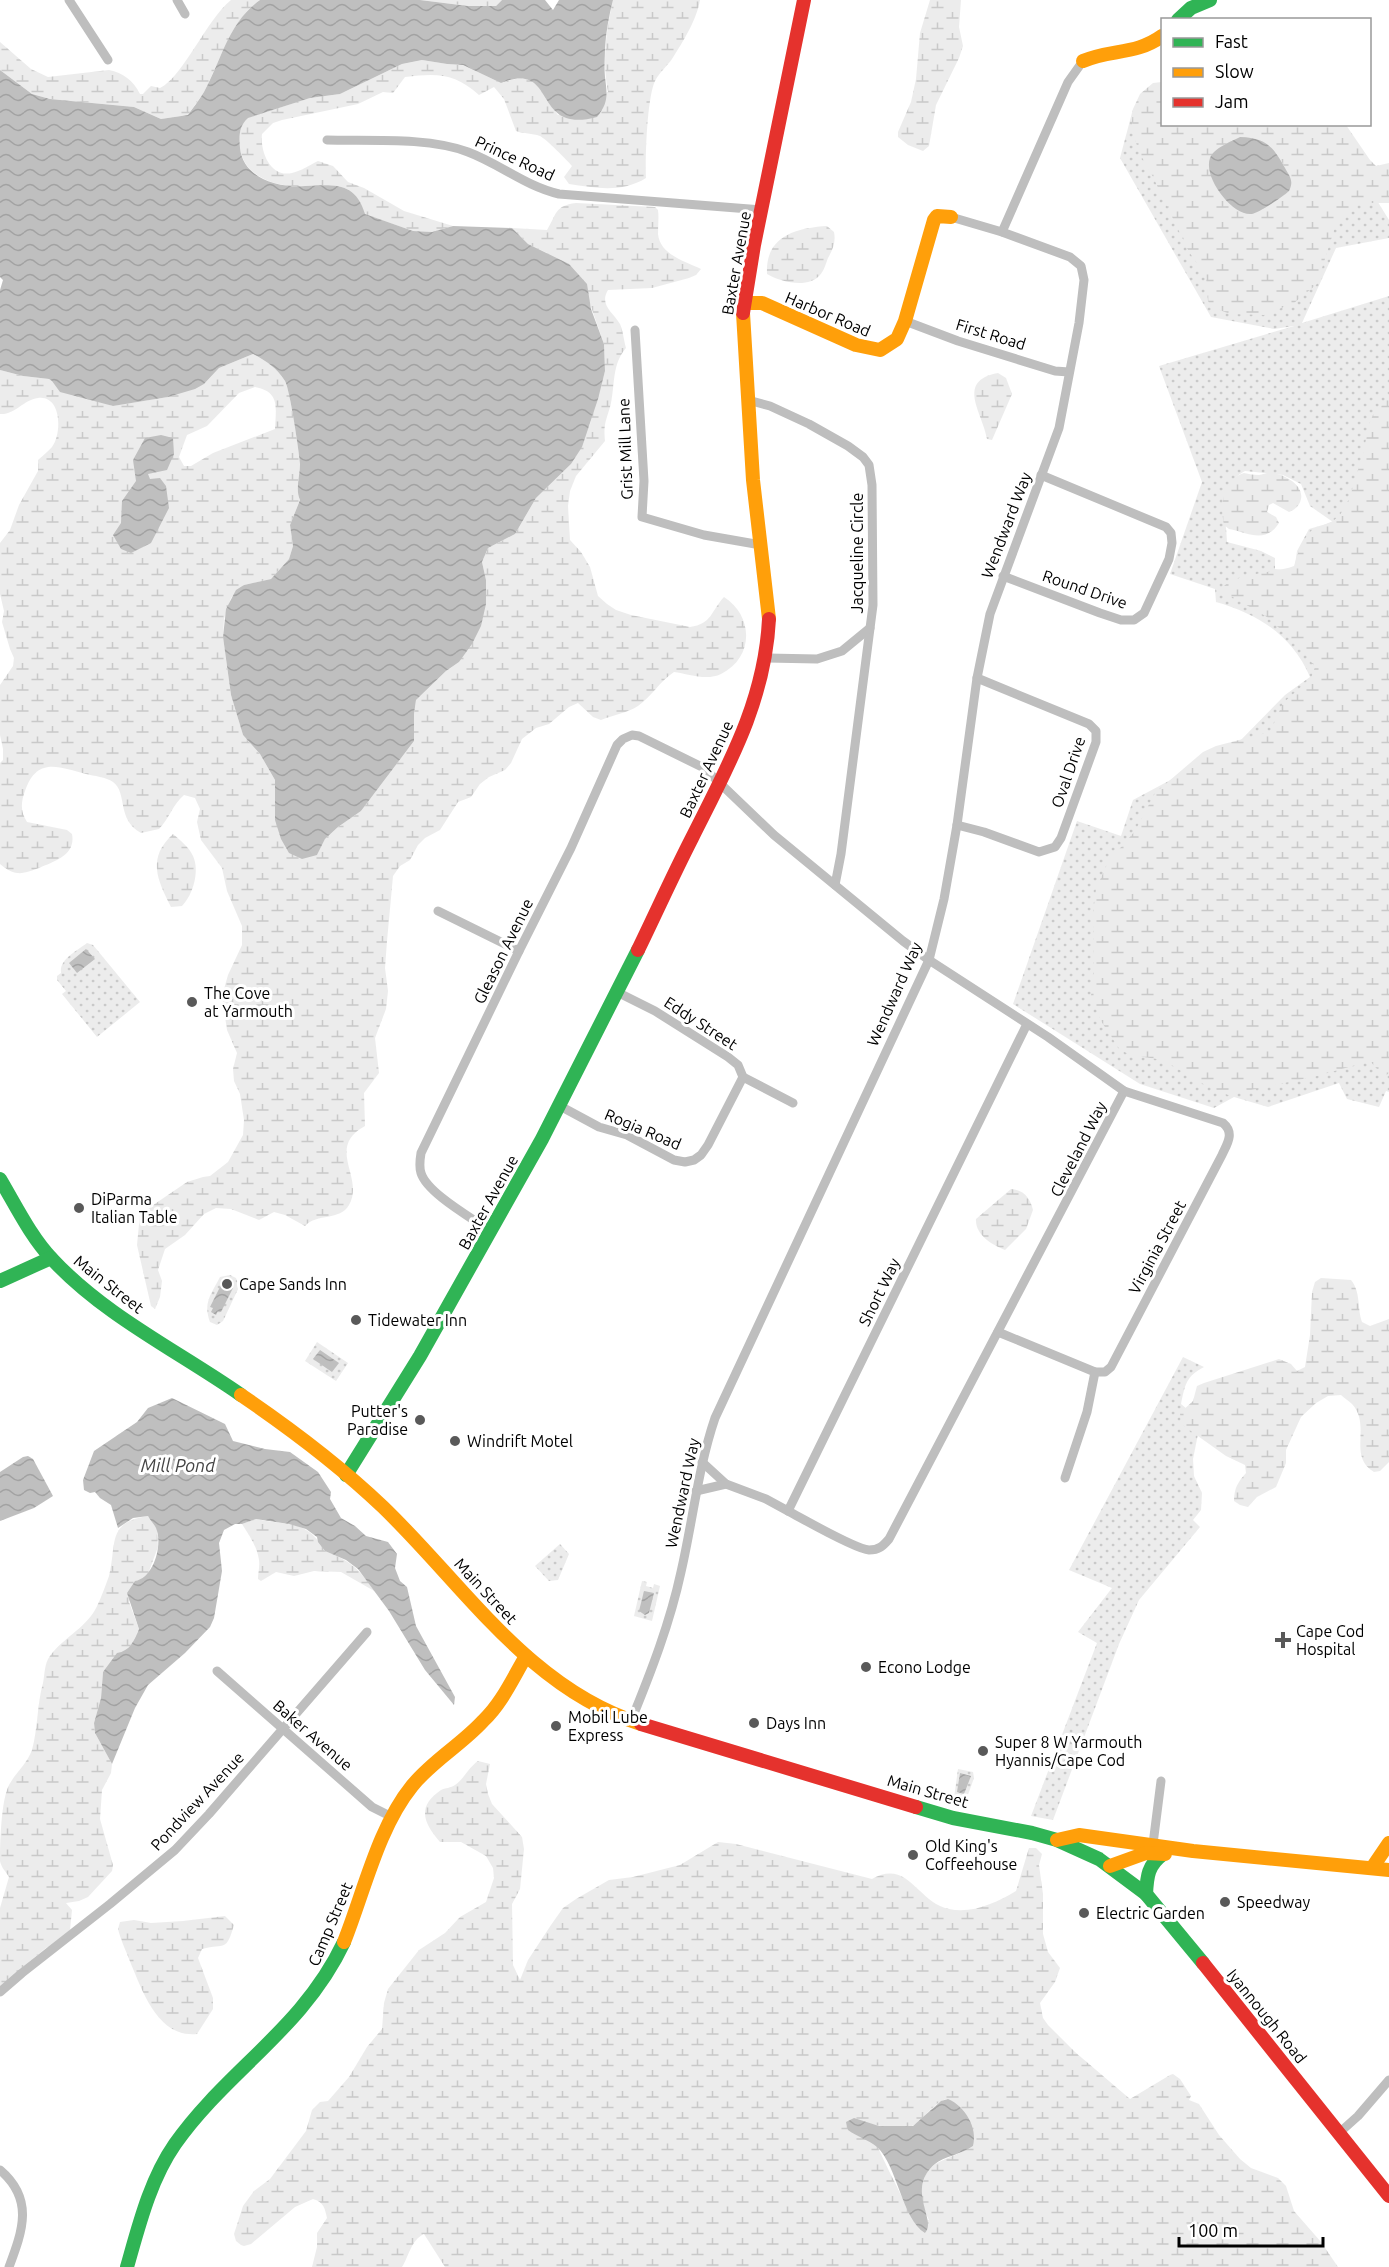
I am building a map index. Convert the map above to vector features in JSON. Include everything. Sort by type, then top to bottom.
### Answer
[{"type":"main road","name":"Baxter Avenue","points":[[346,1475],[408,1376],[560,1106],[719,783],[751,710],[767,657],[770,637],[753,480],[741,318],[804,0]]},
{"type":"main road","points":[[1179,18],[1188,4],[1210,0]]},
{"type":"main road","points":[[1083,61],[1099,54],[1128,53],[1146,48],[1161,37]]},
{"type":"main road","name":"Harbor Road","points":[[744,303],[762,303],[856,345],[880,350],[897,339],[905,321],[934,220],[937,216],[951,217]]},
{"type":"main road","name":"Main Street","points":[[0,1179],[21,1215],[51,1258],[102,1304],[304,1439],[397,1521],[512,1644],[563,1685],[589,1701],[631,1721],[953,1818],[1057,1840],[1110,1866],[1158,1849]]},
{"type":"main road","points":[[0,1281],[51,1258]]},
{"type":"main road","name":"Camp Street","points":[[127,2267],[155,2184],[179,2139],[310,1998],[322,1982],[340,1949],[392,1817],[409,1789],[428,1767],[472,1732],[492,1711],[526,1656]]},
{"type":"main road","name":"Main Street","points":[[1057,1840],[1079,1834],[1158,1849],[1389,1870]]},
{"type":"main road","points":[[1372,1868],[1389,1843]]},
{"type":"main road","points":[[1146,1894],[1149,1864],[1158,1849]]},
{"type":"main road","name":"Iyannough Road","points":[[1110,1866],[1146,1894],[1389,2196]]},
{"type":"street","points":[[69,0],[108,60]]},
{"type":"street","points":[[177,0],[185,14]]},
{"type":"street","points":[[951,217],[1002,232],[1068,82],[1083,61]]},
{"type":"street","name":"Prince Road","points":[[327,140],[408,142],[460,149],[480,157],[537,188],[559,194],[762,210]]},
{"type":"street","name":"Wendward Way","points":[[631,1721],[671,1614],[682,1570],[702,1462],[715,1418],[929,960],[944,898],[957,825],[977,678],[990,614],[1064,410],[1084,280],[1081,266],[1070,257],[1002,232]]},
{"type":"street","name":"First Road","points":[[905,321],[958,341],[1055,371],[1069,372]]},
{"type":"street","name":"Grist Mill Lane","points":[[635,330],[644,481],[642,517],[704,535],[761,544]]},
{"type":"street","name":"Jacqueline Circle","points":[[748,400],[770,406],[809,424],[848,446],[863,457],[869,465],[872,485],[873,605],[841,855],[835,885]]},
{"type":"street","name":"Round Drive","points":[[1003,576],[1100,613],[1121,620],[1134,620],[1144,612],[1169,559],[1172,543],[1166,527],[1041,475]]},
{"type":"street","points":[[767,657],[817,659],[842,651],[870,628]]},
{"type":"street","name":"Oval Drive","points":[[957,825],[1040,852],[1055,847],[1061,838],[1096,742],[1096,731],[1089,724],[977,678]]},
{"type":"street","name":"Cleveland Way","points":[[617,745],[632,735],[639,736],[704,768],[774,835],[929,960],[1048,1036],[1124,1091],[898,1525],[883,1546],[870,1550],[863,1549],[788,1511]]},
{"type":"street","name":"Gleason Avenue","points":[[490,1231],[428,1184],[421,1170],[421,1153],[571,848],[617,745]]},
{"type":"street","points":[[438,911],[519,951]]},
{"type":"street","name":"Eddy Street","points":[[616,992],[655,1011],[729,1057],[738,1065],[743,1077],[793,1103]]},
{"type":"street","name":"Short Way","points":[[788,1511],[1027,1024]]},
{"type":"street","name":"Rogia Road","points":[[560,1106],[599,1126],[627,1135],[674,1160],[685,1162],[701,1155],[708,1145],[743,1077]]},
{"type":"street","name":"Virginia Street","points":[[1095,1372],[1105,1372],[1111,1367],[1222,1155],[1230,1133],[1228,1127],[1223,1123],[1124,1091]]},
{"type":"street","points":[[998,1332],[1095,1372],[1087,1412],[1065,1478]]},
{"type":"street","points":[[702,1462],[726,1484],[766,1499],[788,1511]]},
{"type":"street","points":[[696,1491],[726,1484]]},
{"type":"street","name":"Pondview Avenue","points":[[0,1992],[22,1972],[162,1862],[209,1814],[367,1632]]},
{"type":"street","name":"Baker Avenue","points":[[217,1671],[372,1807],[392,1817]]},
{"type":"street","points":[[1158,1849],[1161,1782]]},
{"type":"street","points":[[1339,2133],[1358,2116],[1389,2080]]},
{"type":"street","points":[[0,2170],[12,2180],[19,2194],[23,2214],[18,2243],[9,2267]]},
{"type":"green space","points":[[231,0],[260,0],[241,19],[234,30],[204,92],[188,115],[161,119],[134,107],[50,99],[32,94],[0,70],[0,42],[31,69],[48,77],[109,70],[127,78],[140,94],[143,94],[151,86],[160,88],[169,82],[213,20]]},
{"type":"green space","points":[[420,0],[502,0],[496,6],[468,6]]},
{"type":"green space","points":[[613,0],[700,0],[685,38],[655,81],[652,89],[646,143],[646,178],[637,183],[618,188],[569,184],[564,177],[572,166],[540,136],[516,131],[504,99],[494,87],[479,95],[462,82],[436,75],[405,77],[393,93],[383,92],[358,104],[273,123],[262,134],[262,141],[268,162],[278,171],[292,173],[318,161],[333,166],[348,182],[364,188],[404,211],[453,226],[432,232],[413,231],[364,214],[360,203],[349,190],[325,185],[295,186],[274,183],[255,174],[243,158],[240,136],[242,125],[247,118],[310,98],[340,94],[402,64],[422,60],[463,65],[501,83],[514,79],[531,81],[537,85],[558,115],[608,92],[605,69],[606,46]]},
{"type":"green space","points":[[930,0],[961,0],[959,27],[963,46],[936,105],[929,146],[923,151],[908,145],[898,137],[898,132],[911,102],[916,79],[920,33]]},
{"type":"green space","points":[[1161,82],[1161,126],[1347,126],[1376,166],[1389,163],[1389,203],[1360,203],[1349,209],[1335,227],[1317,284],[1294,303],[1264,315],[1230,314],[1212,307],[1208,301],[1206,276],[1189,252],[1140,154],[1134,137],[1133,109],[1140,94],[1153,83]],"holes":[[[1231,141],[1275,149],[1284,166],[1286,194],[1263,210],[1225,200],[1215,183],[1215,150]]]},
{"type":"green space","points":[[1133,109],[1161,110],[1161,126],[1180,126],[1342,144],[1389,220],[1389,238],[1336,248],[1302,323],[1389,296],[1389,1092],[1386,1091],[1379,1107],[1347,1099],[1339,1083],[1268,1107],[1234,1097],[1214,1108],[1140,1084],[1013,1004],[1077,821],[1121,836],[1133,800],[1236,745],[1285,695],[1310,677],[1294,649],[1272,628],[1246,613],[1216,602],[1215,589],[1170,574],[1202,482],[1159,366],[1294,326],[1274,329],[1211,317],[1120,158]],"holes":[[[1245,471],[1283,475],[1301,484],[1310,506],[1333,522],[1309,529],[1297,551],[1294,571],[1275,569],[1275,558],[1261,551],[1227,542],[1225,502],[1230,485],[1236,477]]]},
{"type":"green space","points":[[569,204],[655,207],[658,210],[658,234],[663,247],[674,256],[701,269],[689,278],[652,288],[608,290],[606,304],[620,324],[626,348],[616,367],[605,425],[605,441],[576,476],[570,491],[568,506],[570,540],[590,567],[598,596],[616,610],[690,627],[707,620],[724,597],[734,605],[745,625],[744,648],[740,658],[732,667],[716,676],[704,677],[674,672],[643,702],[625,712],[601,720],[593,717],[578,703],[569,707],[549,724],[536,728],[522,739],[511,763],[505,770],[489,777],[480,784],[471,797],[458,802],[440,830],[425,838],[418,845],[410,860],[400,866],[393,876],[385,968],[388,991],[386,1009],[375,1038],[379,1073],[364,1093],[365,1126],[353,1135],[348,1144],[348,1163],[353,1184],[353,1194],[349,1205],[340,1213],[316,1219],[305,1226],[274,1212],[259,1220],[231,1209],[216,1208],[204,1214],[185,1235],[165,1249],[158,1270],[162,1281],[160,1297],[155,1309],[151,1306],[137,1245],[140,1214],[187,1182],[210,1176],[228,1162],[243,1135],[244,1120],[233,1069],[237,1053],[227,1030],[222,996],[228,975],[242,945],[242,926],[227,891],[222,868],[201,840],[197,822],[200,809],[195,798],[184,795],[159,829],[141,833],[128,821],[120,793],[113,782],[58,767],[42,768],[30,780],[25,791],[22,803],[23,814],[27,822],[67,830],[72,834],[71,847],[58,860],[25,872],[12,872],[0,864],[0,763],[3,760],[3,749],[0,735],[0,685],[13,666],[14,658],[2,622],[4,611],[0,594],[0,543],[10,530],[19,505],[38,471],[38,460],[55,441],[58,416],[52,403],[38,398],[10,412],[0,414],[0,370],[49,379],[112,406],[168,397],[204,384],[219,368],[253,354],[271,365],[285,381],[292,408],[300,464],[298,487],[300,500],[290,525],[293,546],[289,559],[271,579],[244,585],[231,598],[224,619],[223,637],[231,695],[243,735],[260,754],[275,780],[275,820],[317,855],[325,839],[361,811],[414,741],[416,700],[446,671],[459,662],[486,604],[486,580],[482,562],[488,548],[515,534],[536,498],[571,464],[590,424],[605,371],[604,344],[589,301],[547,253],[528,244],[512,228],[547,230],[557,212]],"holes":[[[255,387],[269,392],[275,401],[275,429],[213,453],[191,466],[184,466],[179,457],[187,435],[207,426],[239,393]]]},
{"type":"green space","points":[[827,226],[834,232],[834,245],[823,271],[815,279],[809,282],[794,283],[767,274],[771,251],[785,236],[804,229]]},
{"type":"green space","points":[[998,373],[1006,378],[1012,394],[992,440],[987,439],[977,409],[975,391],[978,383],[985,377]]},
{"type":"green space","points":[[1389,397],[1389,1073],[1384,1077],[1370,1061],[1317,1076],[1228,1095],[1205,1085],[1163,1060],[1131,1055],[1120,1050],[1101,1021],[1091,996],[1094,962],[1093,913],[1096,889],[1108,862],[1135,831],[1155,793],[1203,752],[1216,746],[1270,732],[1283,703],[1311,678],[1315,667],[1299,646],[1267,617],[1224,592],[1223,587],[1229,582],[1246,576],[1294,566],[1300,547],[1308,534],[1340,515],[1349,499],[1363,454],[1369,424],[1373,415]]},
{"type":"green space","points":[[1244,473],[1277,474],[1292,481],[1301,494],[1297,507],[1289,512],[1273,503],[1269,505],[1267,512],[1276,517],[1279,523],[1268,534],[1249,534],[1229,529],[1224,525],[1222,510],[1227,487],[1237,476]]},
{"type":"green space","points":[[173,834],[191,853],[196,869],[192,889],[186,901],[182,906],[171,907],[159,878],[157,860],[165,843]]},
{"type":"green space","points":[[87,943],[93,945],[140,1002],[97,1037],[62,994],[66,991],[57,980],[66,959]]},
{"type":"green space","points":[[1011,1189],[1026,1195],[1033,1210],[1026,1229],[1005,1250],[981,1235],[976,1219]]},
{"type":"green space","points":[[230,1275],[236,1278],[239,1287],[223,1321],[217,1325],[210,1322],[207,1309],[209,1299],[220,1277]]},
{"type":"green space","points":[[1321,1278],[1351,1280],[1358,1295],[1362,1322],[1370,1326],[1389,1319],[1389,1462],[1380,1471],[1374,1472],[1366,1465],[1360,1449],[1358,1413],[1352,1404],[1341,1395],[1328,1396],[1316,1403],[1301,1417],[1286,1450],[1286,1463],[1276,1487],[1257,1497],[1248,1507],[1240,1505],[1234,1501],[1234,1496],[1237,1486],[1246,1473],[1245,1465],[1226,1456],[1181,1424],[1180,1413],[1193,1401],[1197,1386],[1204,1383],[1279,1359],[1291,1364],[1297,1371],[1305,1367],[1310,1335],[1312,1292],[1315,1282]]},
{"type":"green space","points":[[317,1342],[348,1363],[336,1381],[305,1361]]},
{"type":"green space","points":[[1183,1357],[1204,1367],[1193,1374],[1187,1382],[1181,1404],[1194,1415],[1198,1434],[1193,1459],[1194,1476],[1202,1493],[1201,1510],[1193,1520],[1200,1527],[1139,1600],[1119,1644],[1053,1820],[1031,1816],[1097,1643],[1078,1632],[1112,1588],[1069,1570]]},
{"type":"green space","points":[[148,1516],[157,1529],[158,1547],[148,1574],[140,1580],[129,1602],[139,1629],[132,1644],[103,1672],[101,1698],[94,1723],[95,1733],[112,1764],[111,1773],[102,1790],[100,1819],[113,1865],[112,1871],[88,1897],[66,1903],[72,1910],[70,1930],[56,1944],[46,1948],[25,1965],[0,1992],[0,1908],[9,1877],[0,1861],[6,1792],[32,1750],[48,1659],[95,1610],[109,1576],[119,1529],[135,1519]]},
{"type":"green space","points":[[256,1519],[296,1526],[311,1533],[325,1551],[354,1567],[376,1592],[341,1572],[314,1571],[294,1576],[276,1572],[261,1581],[258,1579],[259,1562],[256,1550],[242,1524]]},
{"type":"green space","points":[[560,1544],[569,1554],[558,1580],[549,1581],[535,1566]]},
{"type":"green space","points":[[642,1581],[647,1582],[646,1586],[653,1588],[654,1584],[660,1586],[652,1621],[634,1616]]},
{"type":"green space","points":[[478,1761],[490,1764],[486,1784],[492,1804],[522,1837],[524,1849],[520,1889],[512,1904],[513,1965],[520,1980],[528,1960],[563,1908],[609,1880],[633,1877],[680,1865],[718,1842],[736,1844],[872,1879],[884,1874],[895,1874],[904,1878],[938,1905],[958,1910],[975,1909],[1000,1900],[1016,1891],[1029,1848],[1036,1848],[1042,1854],[1039,1865],[1043,1894],[1043,1934],[1048,1952],[1060,1968],[1055,1982],[1040,2003],[1043,2018],[1048,2025],[1075,2052],[1130,2099],[1170,2075],[1173,2074],[1180,2079],[1191,2096],[1189,2100],[1199,2104],[1219,2135],[1240,2159],[1251,2168],[1278,2178],[1286,2186],[1294,2211],[1321,2242],[1338,2267],[445,2267],[424,2234],[413,2244],[402,2267],[312,2267],[317,2247],[317,2233],[327,2218],[322,2204],[313,2199],[295,2207],[251,2244],[241,2245],[236,2241],[234,2234],[243,2206],[254,2191],[270,2179],[306,2131],[312,2110],[320,2102],[328,2101],[349,2077],[367,2047],[382,2029],[384,2003],[388,1989],[419,1950],[445,1933],[460,1917],[486,1902],[494,1878],[493,1868],[486,1856],[461,1842],[440,1842],[430,1828],[425,1815],[425,1809],[433,1796],[458,1783]],"holes":[[[947,2099],[973,2146],[939,2162],[927,2173],[922,2196],[929,2220],[913,2219],[867,2123],[890,2128],[909,2127],[918,2122],[937,2104]]]},
{"type":"green space","points":[[958,1769],[973,1772],[974,1778],[965,1803],[955,1803]]},
{"type":"green space","points":[[225,1916],[234,1925],[227,1943],[202,1949],[198,1958],[213,1998],[213,2009],[197,2034],[172,2029],[162,2021],[147,2000],[119,1933],[120,1922],[134,1920],[151,1923]]},
{"type":"water","points":[[260,0],[420,0],[468,6],[496,6],[502,0],[545,0],[553,10],[559,0],[613,0],[605,48],[606,98],[604,107],[597,117],[576,120],[562,116],[552,108],[539,88],[531,81],[519,79],[501,83],[463,65],[422,60],[402,64],[340,94],[310,98],[248,118],[241,128],[240,148],[248,167],[255,174],[273,183],[342,187],[349,190],[361,203],[365,214],[413,231],[432,232],[453,226],[512,228],[528,244],[569,264],[587,284],[591,309],[604,344],[605,371],[582,447],[571,464],[536,498],[515,534],[488,548],[482,562],[486,580],[486,604],[481,626],[472,644],[459,662],[446,671],[416,700],[414,741],[361,811],[325,839],[317,855],[302,859],[289,853],[281,839],[275,820],[275,780],[260,754],[243,735],[231,695],[223,637],[226,609],[236,590],[244,585],[271,579],[289,559],[293,546],[290,525],[300,500],[298,487],[300,464],[292,408],[285,381],[271,365],[253,354],[219,368],[204,384],[195,389],[168,397],[113,406],[60,392],[49,379],[0,370],[0,290],[3,280],[0,277],[0,70],[32,94],[50,99],[134,107],[161,119],[188,115],[204,92],[240,19]]},
{"type":"water","points":[[1240,137],[1257,139],[1273,149],[1291,182],[1289,191],[1253,214],[1235,208],[1227,201],[1215,184],[1209,166],[1210,158],[1215,151]]},
{"type":"water","points":[[161,435],[173,438],[174,454],[167,470],[148,474],[150,479],[160,478],[166,486],[169,508],[151,543],[131,553],[121,549],[113,535],[121,523],[122,501],[136,481],[133,460],[145,438]]},
{"type":"water","points":[[86,949],[95,959],[77,973],[69,963]]},
{"type":"water","points":[[222,1283],[233,1288],[221,1312],[218,1311],[216,1315],[211,1312],[213,1308],[210,1307]]},
{"type":"water","points":[[320,1350],[339,1363],[332,1372],[313,1359]]},
{"type":"water","name":"Mill Pond","points":[[172,1398],[225,1424],[233,1441],[290,1452],[318,1472],[331,1492],[330,1499],[341,1518],[366,1536],[388,1542],[397,1554],[395,1568],[400,1581],[407,1587],[416,1626],[455,1697],[454,1705],[425,1670],[389,1611],[358,1569],[346,1560],[325,1551],[317,1537],[306,1529],[256,1519],[235,1524],[224,1530],[219,1543],[222,1571],[214,1618],[210,1627],[185,1653],[148,1685],[135,1708],[112,1764],[95,1733],[94,1723],[101,1698],[103,1672],[117,1653],[131,1645],[139,1629],[127,1593],[135,1581],[142,1579],[152,1567],[157,1551],[158,1535],[148,1516],[133,1518],[118,1528],[111,1505],[95,1492],[90,1493],[84,1490],[83,1480],[94,1451],[137,1422],[148,1408]]},
{"type":"water","points":[[28,1456],[33,1459],[53,1496],[34,1508],[0,1521],[0,1472]]},
{"type":"water","points":[[644,1591],[654,1593],[649,1613],[645,1615],[639,1611]]},
{"type":"water","points":[[960,1773],[971,1776],[964,1794],[957,1792]]},
{"type":"water","points":[[948,2099],[960,2107],[969,2118],[974,2132],[973,2146],[938,2162],[926,2174],[922,2194],[928,2221],[925,2233],[911,2216],[884,2155],[877,2147],[848,2130],[846,2122],[854,2118],[879,2126],[913,2126],[941,2101]]},
{"type":"traffic: fast","points":[[1180,18],[1191,8],[1210,0]]},
{"type":"traffic: fast","points":[[346,1475],[420,1356],[542,1139],[638,950]]},
{"type":"traffic: fast","points":[[0,1179],[37,1241],[73,1279],[118,1315],[241,1395]]},
{"type":"traffic: fast","points":[[0,1281],[51,1258]]},
{"type":"traffic: fast","points":[[916,1807],[953,1818],[1057,1840],[1099,1859],[1146,1894],[1203,1963]]},
{"type":"traffic: fast","points":[[1146,1894],[1149,1871],[1154,1862],[1163,1854]]},
{"type":"traffic: fast","points":[[127,2267],[152,2188],[175,2144],[218,2093],[308,2000],[327,1973],[344,1942]]},
{"type":"traffic: slow","points":[[1083,61],[1143,46],[1161,37]]},
{"type":"traffic: slow","points":[[744,303],[762,303],[856,345],[880,350],[897,339],[905,321],[934,220],[937,216],[951,217]]},
{"type":"traffic: slow","points":[[743,313],[753,480],[769,619]]},
{"type":"traffic: slow","points":[[241,1395],[314,1448],[383,1507],[500,1632],[532,1661],[565,1686],[601,1708],[641,1724]]},
{"type":"traffic: slow","points":[[344,1942],[381,1841],[400,1803],[420,1777],[490,1714],[526,1656]]},
{"type":"traffic: slow","points":[[1057,1840],[1079,1835],[1193,1851],[1389,1870]]},
{"type":"traffic: slow","points":[[1372,1868],[1389,1843]]},
{"type":"traffic: slow","points":[[1110,1866],[1146,1853],[1165,1854]]},
{"type":"traffic: jam","points":[[743,313],[754,245],[804,0]]},
{"type":"traffic: jam","points":[[638,950],[719,785],[742,732],[760,678],[769,619]]},
{"type":"traffic: jam","points":[[641,1724],[916,1807]]},
{"type":"traffic: jam","points":[[1203,1963],[1389,2196]]},
{"type":"place","name":"The Cove at Yarmouth","points":[[192,1002]]},
{"type":"place","name":"DiParma Italian Table","points":[[79,1208]]},
{"type":"place","name":"Cape Sands Inn","points":[[227,1284]]},
{"type":"place","name":"Tidewater Inn","points":[[356,1320]]},
{"type":"place","name":"Putter's Paradise","points":[[420,1420]]},
{"type":"place","name":"Windrift Motel","points":[[455,1441]]},
{"type":"place","name":"Cape Cod Hospital","points":[[1283,1640]]},
{"type":"place","name":"Econo Lodge","points":[[866,1667]]},
{"type":"place","name":"Days Inn","points":[[754,1723]]},
{"type":"place","name":"Mobil Lube Express","points":[[556,1726]]},
{"type":"place","name":"Super 8 W Yarmouth Hyannis/Cape Cod","points":[[983,1751]]},
{"type":"place","name":"Old King's Coffeehouse","points":[[913,1855]]},
{"type":"place","name":"Speedway","points":[[1225,1902]]},
{"type":"place","name":"Electric Garden","points":[[1084,1913]]}]
